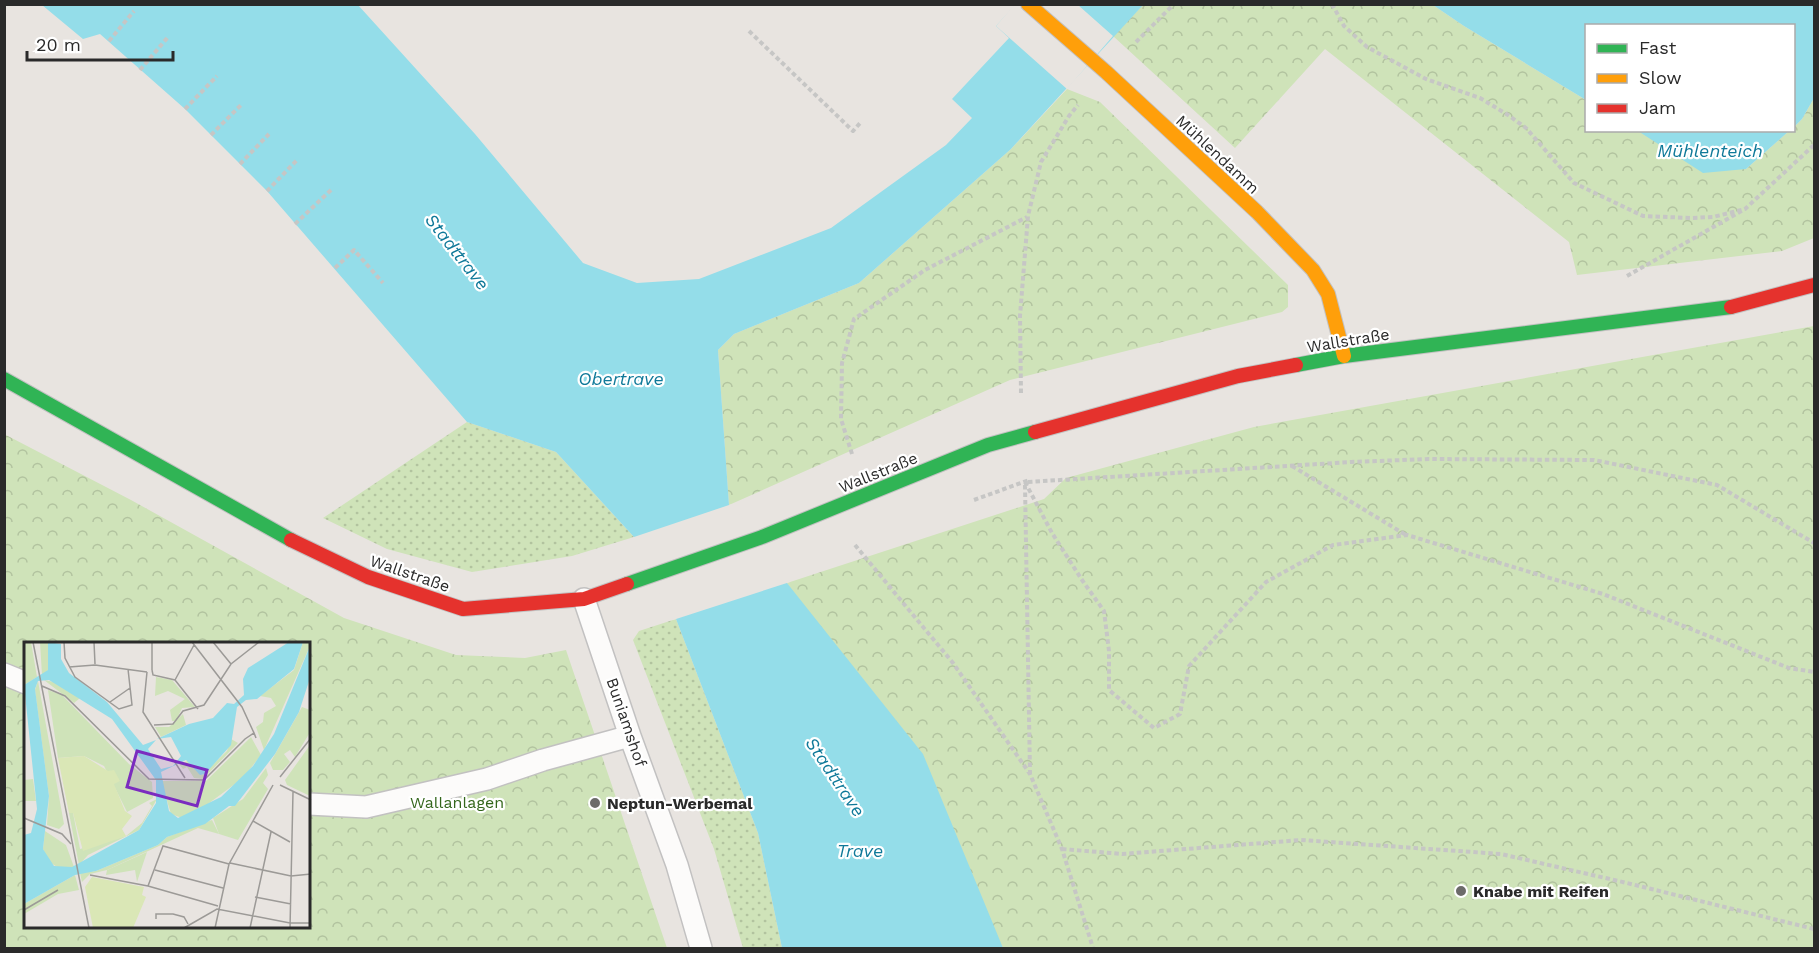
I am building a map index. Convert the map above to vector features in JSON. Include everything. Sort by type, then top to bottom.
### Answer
[{"type":"main road","name":"Mühlendamm","points":[[1028,4],[1093,60],[1257,212],[1313,270],[1328,294],[1344,356]]},
{"type":"main road","name":"Wallstraße","points":[[4,379],[282,535],[368,577],[464,609],[584,599],[762,537],[988,445],[1238,376],[1344,356],[1740,306],[1815,285]]},
{"type":"lane","name":"Buniamshof","points":[[584,599],[677,865],[701,948]]},
{"type":"lane","points":[[4,674],[24,682]]},
{"type":"lane","points":[[310,804],[366,807],[487,778],[630,736]]},
{"type":"path","points":[[1021,394],[1020,316],[1028,216],[1041,162],[1069,116],[1106,72],[1174,4]]},
{"type":"path","points":[[1332,4],[1344,26],[1367,47],[1426,79],[1480,98],[1526,128],[1574,183],[1643,216],[1713,217],[1745,209]]},
{"type":"path","points":[[109,41],[134,11]]},
{"type":"path","points":[[749,31],[853,131],[861,122]]},
{"type":"path","points":[[140,69],[168,37]]},
{"type":"path","points":[[185,109],[217,76]]},
{"type":"path","points":[[211,135],[242,104]]},
{"type":"path","points":[[240,164],[269,134]]},
{"type":"path","points":[[1619,281],[1745,209],[1815,145]]},
{"type":"path","points":[[267,191],[297,160]]},
{"type":"path","points":[[295,224],[331,190]]},
{"type":"path","points":[[856,464],[841,419],[842,363],[854,319],[926,270],[1028,216]]},
{"type":"path","points":[[334,268],[354,250],[383,283]]},
{"type":"path","points":[[1025,482],[1291,465],[1429,459],[1594,460],[1717,485],[1815,543]]},
{"type":"path","points":[[1291,465],[1407,535],[1603,594],[1789,668],[1815,672]]},
{"type":"path","points":[[1025,482],[1052,533],[1104,611],[1109,651],[1109,690],[1154,728],[1180,714],[1189,666],[1266,582],[1333,545],[1407,535]]},
{"type":"path","points":[[1025,482],[1030,774]]},
{"type":"path","points":[[853,543],[952,663],[1030,774],[1062,849],[1093,948]]},
{"type":"path","points":[[1062,849],[1122,854],[1301,840],[1501,854],[1815,929]]},
{"type":"green space","points":[[1143,5],[1433,5],[1585,99],[1585,132],[1640,132],[1746,169],[1788,132],[1795,132],[1795,126],[1802,119],[1814,98],[1814,238],[1782,251],[1577,275],[1569,242],[1325,49],[1235,148],[1113,36]]},
{"type":"green space","points":[[1067,89],[1100,102],[1288,285],[1288,307],[1282,312],[1010,380],[729,505],[718,350],[734,334],[859,283],[1011,149]]},
{"type":"green space","points":[[1814,326],[1814,948],[1003,948],[787,583],[1044,499],[1066,478],[1254,427]]},
{"type":"green space","points":[[467,422],[556,452],[634,537],[572,556],[472,572],[387,549],[323,518]]},
{"type":"green space","name":"Wallanlagen","points":[[4,434],[131,500],[344,618],[456,655],[525,658],[566,650],[667,948],[5,948]]},
{"type":"green space","points":[[676,619],[758,833],[782,948],[743,948],[714,849],[633,640],[639,631]]},
{"type":"water","points":[[42,5],[358,5],[475,134],[583,263],[637,283],[699,279],[831,228],[946,145],[972,118],[952,99],[1009,38],[996,26],[1015,5],[1143,5],[1011,149],[859,283],[734,334],[718,350],[729,505],[787,583],[923,754],[1003,948],[782,948],[758,833],[676,619],[634,537],[556,452],[467,422],[267,191],[185,109],[100,34],[83,39]]},
{"type":"water","name":"Mühlenteich","points":[[1433,5],[1814,5],[1814,98],[1802,119],[1795,126],[1795,24],[1585,24],[1585,99]]},
{"type":"water","name":"Mühlenteich","points":[[1640,132],[1788,132],[1746,169],[1703,173]]},
{"type":"pier","points":[[1015,4],[1078,5],[1113,36],[1067,89],[996,26]]},
{"type":"pier","points":[[732,504],[790,582],[673,620],[631,538]]},
{"type":"traffic: fast","points":[[1296,365],[1344,356],[1731,307]]},
{"type":"traffic: fast","points":[[4,379],[291,540]]},
{"type":"traffic: fast","points":[[627,584],[762,537],[988,445],[1035,432]]},
{"type":"traffic: slow","points":[[1028,4],[1106,72],[1257,212],[1313,270],[1328,294],[1344,356]]},
{"type":"traffic: jam","points":[[1731,307],[1814,285]]},
{"type":"traffic: jam","points":[[1035,432],[1238,376],[1296,365]]},
{"type":"traffic: jam","points":[[291,540],[368,577],[463,609],[584,599],[627,584]]},
{"type":"place","name":"Neptun-Werbemal","points":[[595,803]]},
{"type":"place","name":"Knabe mit Reifen","points":[[1461,891]]},
{"type":"water label","name":"Stadttrave","points":[[457,252]]},
{"type":"water label","name":"Obertrave","points":[[621,379]]},
{"type":"water label","name":"Stadttrave","points":[[835,777]]},
{"type":"water label","name":"Trave","points":[[860,851]]}]
